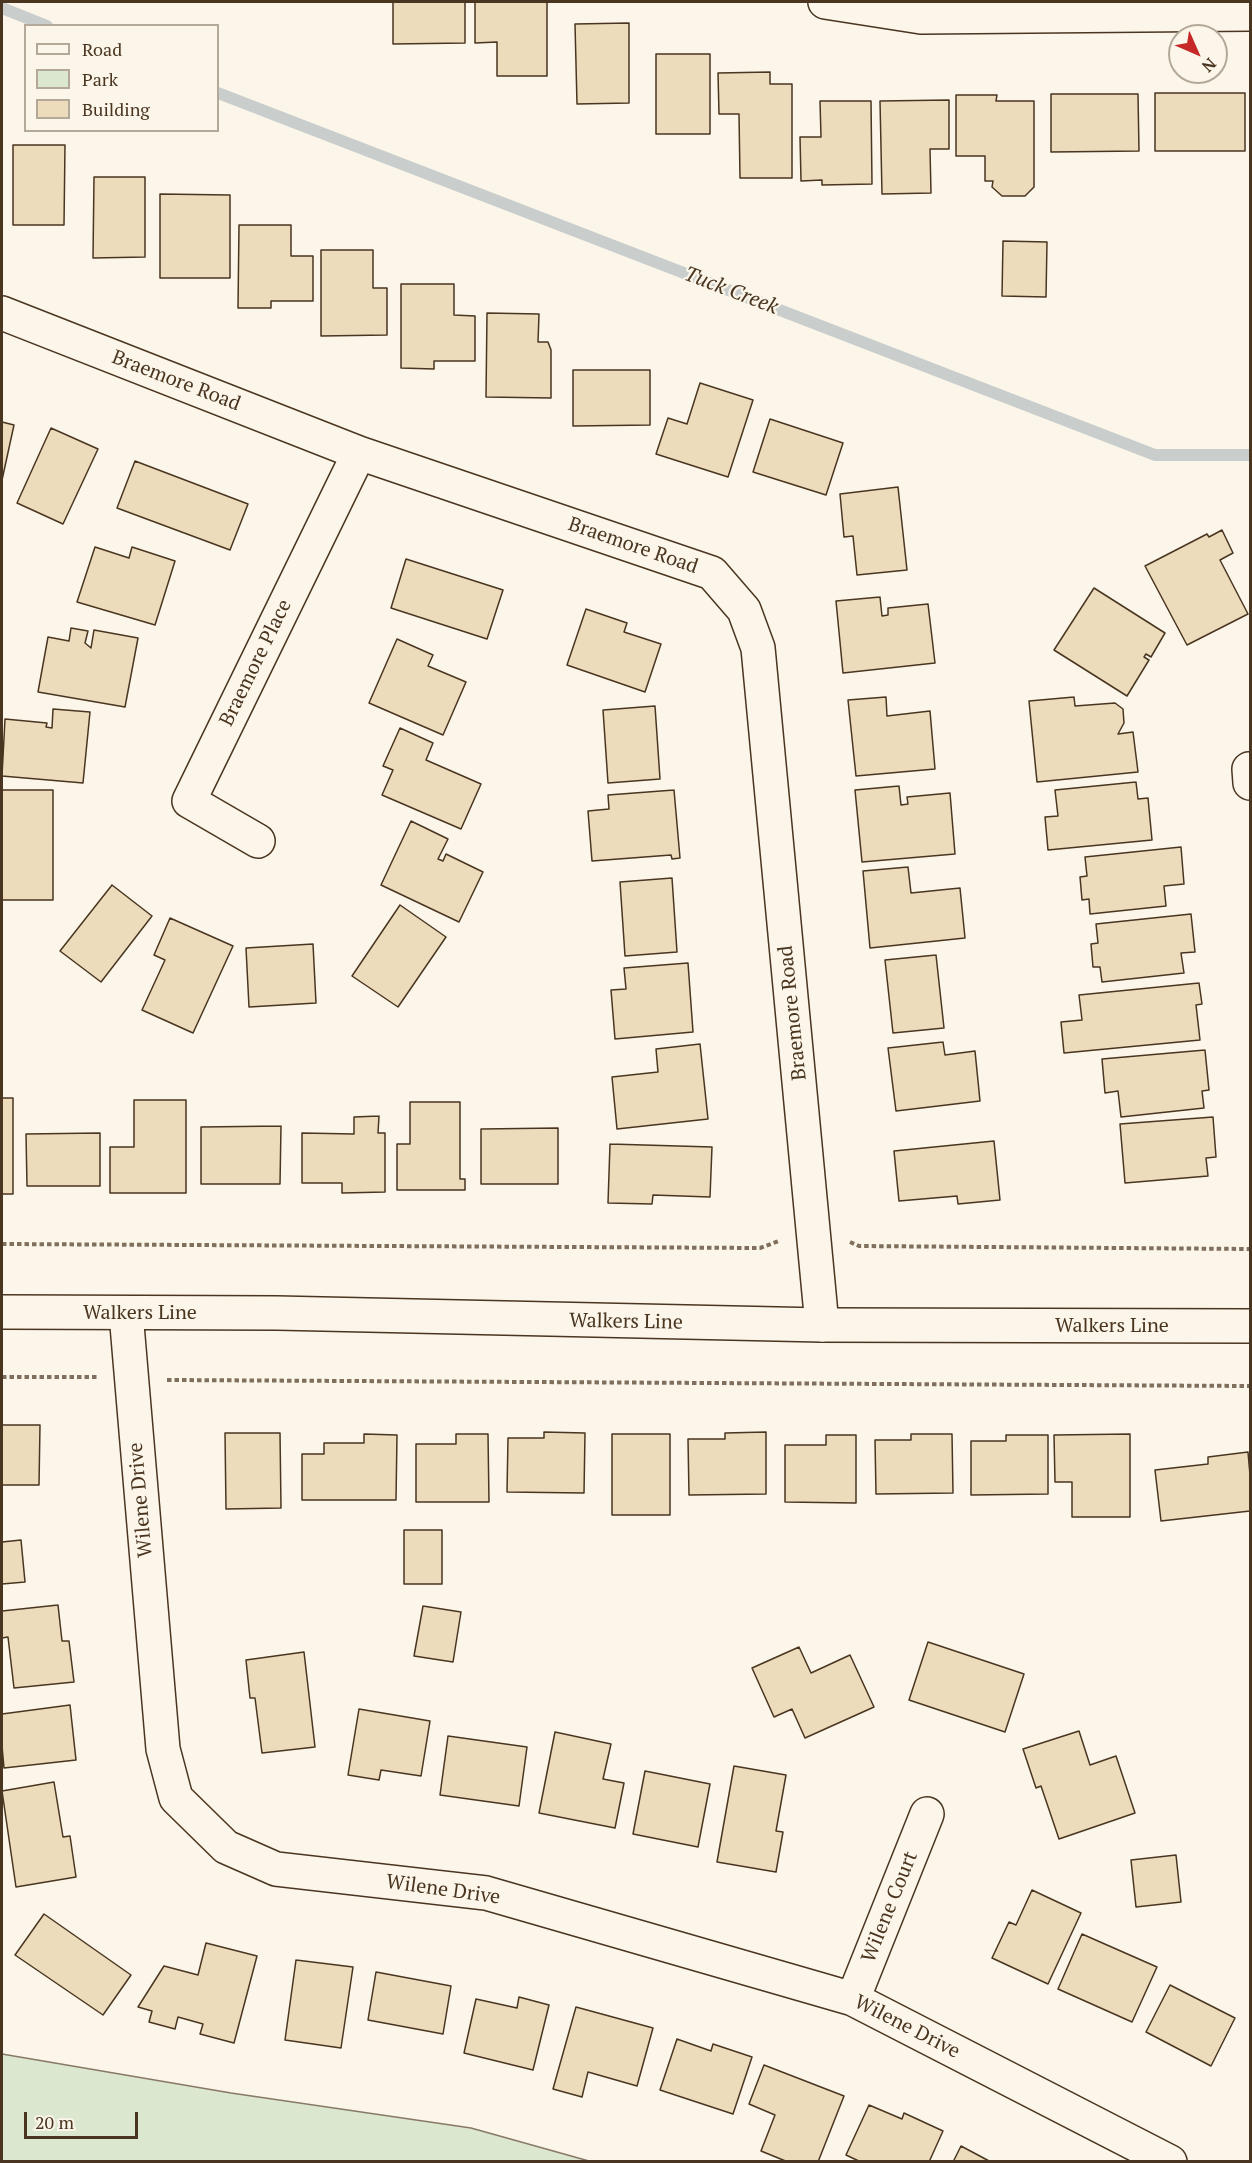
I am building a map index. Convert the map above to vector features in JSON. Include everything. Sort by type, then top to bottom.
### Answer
[{"type":"street","points":[[825,2],[921,17],[1199,8],[1251,14]]},
{"type":"street","name":"Braemore Road","points":[[2,313],[359,453],[712,573],[744,610],[758,648],[822,1325]]},
{"type":"street","name":"Braemore Place","points":[[258,841],[189,801],[359,453]]},
{"type":"street","name":"Walkers Line","points":[[2,1312],[277,1313],[822,1325],[1251,1326]]},
{"type":"street","name":"Wilene Drive","points":[[126,1313],[163,1749],[176,1798],[226,1847],[276,1869],[486,1893],[853,1999],[1170,2162]]},
{"type":"street","name":"Wilene Court","points":[[853,1999],[927,1814]]},
{"type":"path","points":[[2,1244],[760,1248],[813,1228],[859,1246],[1251,1249]]},
{"type":"path","points":[[2,1377],[131,1377],[186,1382],[1251,1386]]},
{"type":"green space","points":[[2,2054],[231,2093],[471,2128],[589,2161],[2,2161]]},
{"type":"building","points":[[393,2],[465,2],[465,43],[393,44]]},
{"type":"building","points":[[475,2],[547,2],[547,76],[497,76],[497,42],[475,43]]},
{"type":"building","points":[[629,23],[629,103],[577,104],[575,24]]},
{"type":"building","points":[[656,54],[710,54],[710,134],[656,134]]},
{"type":"building","points":[[770,72],[770,84],[792,84],[792,178],[740,178],[739,114],[719,114],[718,73]]},
{"type":"building","points":[[1155,93],[1245,93],[1245,151],[1155,151]]},
{"type":"building","points":[[1051,94],[1138,94],[1139,151],[1051,152]]},
{"type":"building","points":[[956,95],[997,95],[996,101],[1034,101],[1034,187],[1025,196],[1002,196],[992,187],[993,181],[985,181],[985,156],[956,156]]},
{"type":"building","points":[[949,100],[949,149],[930,149],[931,193],[882,194],[880,101]]},
{"type":"building","points":[[820,101],[871,101],[872,184],[822,185],[822,180],[801,181],[800,137],[821,137]]},
{"type":"building","points":[[13,145],[65,145],[64,225],[13,225]]},
{"type":"building","points":[[94,177],[145,177],[145,257],[93,258]]},
{"type":"building","points":[[160,194],[230,195],[230,278],[160,278]]},
{"type":"building","points":[[239,225],[291,225],[291,256],[313,256],[313,301],[271,301],[271,308],[238,308]]},
{"type":"building","points":[[1003,241],[1047,242],[1046,297],[1002,296]]},
{"type":"building","points":[[321,250],[373,250],[373,288],[387,288],[387,335],[321,336]]},
{"type":"building","points":[[401,284],[454,284],[454,315],[475,316],[475,361],[434,361],[434,369],[401,368]]},
{"type":"building","points":[[487,313],[539,314],[538,342],[548,342],[551,350],[551,398],[486,397]]},
{"type":"building","points":[[573,370],[650,370],[650,425],[573,426]]},
{"type":"building","points":[[700,383],[753,400],[728,477],[656,454],[668,418],[687,424]]},
{"type":"building","points":[[770,419],[843,443],[826,495],[753,472]]},
{"type":"building","points":[[2,422],[14,425],[2,480]]},
{"type":"building","points":[[51,428],[98,449],[63,524],[17,503]]},
{"type":"building","points":[[135,461],[248,504],[230,550],[117,508]]},
{"type":"building","points":[[898,487],[907,570],[857,575],[853,536],[844,537],[840,494]]},
{"type":"building","points":[[1222,530],[1233,553],[1220,560],[1248,614],[1187,645],[1145,566],[1207,534],[1209,537]]},
{"type":"building","points":[[95,547],[129,558],[132,547],[175,561],[155,625],[77,602]]},
{"type":"building","points":[[406,559],[503,590],[487,639],[391,608]]},
{"type":"building","points":[[1094,588],[1165,633],[1151,657],[1146,654],[1144,657],[1149,660],[1127,696],[1054,650]]},
{"type":"building","points":[[880,597],[882,616],[888,615],[888,608],[928,604],[935,663],[843,673],[836,601]]},
{"type":"building","points":[[586,609],[627,623],[624,632],[661,644],[645,692],[567,665]]},
{"type":"building","points":[[71,628],[88,631],[85,643],[91,648],[94,630],[138,638],[125,707],[38,692],[48,637],[69,641]]},
{"type":"building","points":[[397,639],[433,655],[428,666],[466,682],[443,735],[369,703]]},
{"type":"building","points":[[886,697],[887,716],[930,711],[935,769],[856,776],[848,700]]},
{"type":"building","points":[[1074,697],[1075,706],[1115,703],[1123,709],[1124,723],[1118,734],[1133,732],[1138,772],[1037,782],[1029,701]]},
{"type":"building","points":[[655,706],[660,779],[608,783],[603,710]]},
{"type":"building","points":[[53,709],[90,712],[83,783],[2,776],[5,719],[47,723],[46,727],[52,728]]},
{"type":"building","points":[[400,728],[433,743],[426,760],[481,784],[461,829],[382,795],[393,770],[383,766]]},
{"type":"building","points":[[1136,782],[1138,799],[1148,798],[1152,840],[1048,850],[1045,817],[1058,816],[1055,790]]},
{"type":"building","points":[[899,786],[901,805],[908,804],[907,797],[950,793],[955,854],[862,862],[855,790]]},
{"type":"building","points":[[2,790],[53,790],[53,900],[2,900]]},
{"type":"building","points":[[674,790],[680,858],[672,859],[671,855],[592,861],[588,811],[609,809],[608,795]]},
{"type":"building","points":[[411,821],[448,839],[438,859],[443,861],[446,854],[483,872],[459,922],[381,885]]},
{"type":"building","points":[[1181,847],[1184,884],[1164,886],[1166,906],[1090,914],[1089,899],[1082,900],[1080,877],[1087,876],[1085,857]]},
{"type":"building","points":[[908,867],[911,893],[960,888],[965,938],[870,948],[863,871]]},
{"type":"building","points":[[672,878],[677,952],[625,956],[620,882]]},
{"type":"building","points":[[112,885],[152,916],[101,982],[60,951]]},
{"type":"building","points":[[400,905],[446,937],[398,1007],[352,976]]},
{"type":"building","points":[[1191,914],[1195,952],[1181,953],[1184,973],[1102,982],[1100,967],[1093,967],[1091,944],[1098,943],[1096,924]]},
{"type":"building","points":[[170,918],[233,946],[193,1033],[142,1010],[165,960],[154,955]]},
{"type":"building","points":[[313,944],[316,1003],[249,1007],[246,948]]},
{"type":"building","points":[[936,955],[944,1028],[893,1033],[885,960]]},
{"type":"building","points":[[688,963],[693,1032],[615,1039],[611,990],[626,989],[624,968]]},
{"type":"building","points":[[1199,983],[1202,1004],[1196,1005],[1200,1040],[1064,1053],[1061,1022],[1082,1020],[1079,995]]},
{"type":"building","points":[[943,1042],[945,1055],[975,1051],[980,1101],[896,1111],[888,1048]]},
{"type":"building","points":[[700,1044],[708,1119],[617,1129],[612,1077],[658,1072],[656,1049]]},
{"type":"building","points":[[1205,1050],[1209,1090],[1202,1091],[1204,1108],[1121,1117],[1118,1091],[1105,1093],[1102,1059]]},
{"type":"building","points":[[2,1098],[13,1098],[13,1194],[2,1194]]},
{"type":"building","points":[[134,1100],[186,1100],[186,1193],[110,1193],[110,1147],[134,1147]]},
{"type":"building","points":[[410,1102],[460,1102],[460,1179],[465,1179],[465,1190],[397,1190],[397,1144],[410,1144]]},
{"type":"building","points":[[379,1116],[378,1133],[385,1133],[385,1192],[342,1193],[342,1183],[302,1183],[302,1133],[354,1134],[354,1117]]},
{"type":"building","points":[[1213,1117],[1216,1157],[1206,1158],[1208,1176],[1125,1183],[1120,1124]]},
{"type":"building","points":[[281,1126],[280,1184],[201,1184],[201,1127]]},
{"type":"building","points":[[558,1128],[558,1184],[481,1184],[481,1129]]},
{"type":"building","points":[[100,1133],[100,1186],[27,1186],[26,1134]]},
{"type":"building","points":[[994,1141],[1000,1200],[958,1204],[957,1196],[899,1201],[894,1151]]},
{"type":"building","points":[[610,1144],[712,1147],[710,1197],[653,1195],[652,1204],[608,1203]]},
{"type":"building","points":[[2,1425],[40,1425],[39,1485],[2,1485]]},
{"type":"building","points":[[544,1432],[585,1433],[584,1493],[507,1492],[508,1438],[544,1438]]},
{"type":"building","points":[[766,1432],[766,1494],[689,1495],[688,1439],[725,1439],[725,1433]]},
{"type":"building","points":[[225,1433],[280,1433],[281,1508],[226,1509]]},
{"type":"building","points":[[364,1434],[397,1435],[396,1500],[302,1500],[302,1454],[324,1454],[324,1443],[364,1443]]},
{"type":"building","points":[[456,1434],[488,1434],[489,1502],[416,1502],[416,1444],[456,1444]]},
{"type":"building","points":[[612,1434],[670,1434],[670,1515],[612,1515]]},
{"type":"building","points":[[911,1434],[952,1434],[953,1493],[876,1494],[875,1440],[911,1440]]},
{"type":"building","points":[[1130,1434],[1130,1517],[1072,1517],[1072,1482],[1055,1482],[1054,1435]]},
{"type":"building","points":[[826,1435],[856,1435],[856,1503],[785,1502],[785,1445],[826,1445]]},
{"type":"building","points":[[1006,1435],[1048,1435],[1048,1494],[971,1495],[971,1441],[1006,1441]]},
{"type":"building","points":[[1248,1452],[1250,1511],[1161,1521],[1155,1470],[1208,1464],[1208,1457]]},
{"type":"building","points":[[404,1530],[442,1530],[442,1584],[404,1584]]},
{"type":"building","points":[[21,1540],[25,1582],[2,1584],[2,1542]]},
{"type":"building","points":[[58,1605],[62,1641],[69,1641],[74,1682],[14,1688],[8,1637],[2,1638],[2,1611]]},
{"type":"building","points":[[423,1606],[461,1612],[453,1662],[414,1656]]},
{"type":"building","points":[[928,1642],[1024,1674],[1005,1732],[909,1700]]},
{"type":"building","points":[[799,1647],[811,1673],[850,1655],[874,1707],[805,1738],[792,1709],[774,1717],[752,1668]]},
{"type":"building","points":[[304,1652],[315,1747],[262,1753],[255,1698],[250,1698],[246,1660]]},
{"type":"building","points":[[70,1705],[76,1760],[4,1768],[2,1714]]},
{"type":"building","points":[[359,1709],[430,1721],[421,1776],[381,1770],[379,1780],[348,1775]]},
{"type":"building","points":[[1079,1731],[1090,1765],[1116,1756],[1135,1813],[1059,1839],[1041,1786],[1036,1788],[1023,1749]]},
{"type":"building","points":[[555,1732],[611,1744],[603,1779],[624,1783],[615,1828],[539,1813]]},
{"type":"building","points":[[448,1736],[527,1747],[519,1806],[440,1795]]},
{"type":"building","points":[[734,1766],[786,1775],[776,1831],[783,1832],[776,1872],[717,1862]]},
{"type":"building","points":[[645,1771],[710,1784],[698,1847],[633,1834]]},
{"type":"building","points":[[54,1782],[63,1837],[70,1836],[76,1877],[16,1887],[2,1791]]},
{"type":"building","points":[[1176,1855],[1181,1902],[1136,1907],[1131,1860]]},
{"type":"building","points":[[1032,1890],[1081,1913],[1048,1984],[992,1958],[1009,1922],[1016,1925]]},
{"type":"building","points":[[44,1914],[131,1975],[103,2015],[15,1955]]},
{"type":"building","points":[[1082,1934],[1157,1967],[1132,2022],[1058,1989]]},
{"type":"building","points":[[206,1943],[257,1956],[234,2043],[200,2034],[203,2024],[178,2017],[175,2029],[149,2022],[152,2011],[138,2007],[164,1966],[198,1975]]},
{"type":"building","points":[[296,1960],[353,1967],[341,2048],[285,2040]]},
{"type":"building","points":[[376,1972],[451,1986],[443,2034],[368,2020]]},
{"type":"building","points":[[1170,1985],[1235,2018],[1211,2066],[1146,2032]]},
{"type":"building","points":[[519,1997],[549,2005],[533,2070],[464,2053],[476,1999],[517,2008]]},
{"type":"building","points":[[576,2007],[653,2028],[637,2086],[588,2072],[582,2097],[553,2089]]},
{"type":"building","points":[[677,2039],[711,2051],[713,2044],[752,2057],[733,2114],[660,2090]]},
{"type":"building","points":[[764,2065],[844,2096],[818,2162],[788,2162],[761,2151],[775,2115],[749,2104]]},
{"type":"building","points":[[869,2105],[902,2119],[904,2113],[943,2131],[929,2162],[861,2162],[846,2155]]},
{"type":"building","points":[[961,2146],[991,2162],[953,2162]]},
{"type":"waterway","name":"Tuck Creek","points":[[2,8],[42,24]]},
{"type":"waterway","name":"Tuck Creek","points":[[219,93],[1155,455],[1250,455]]}]
